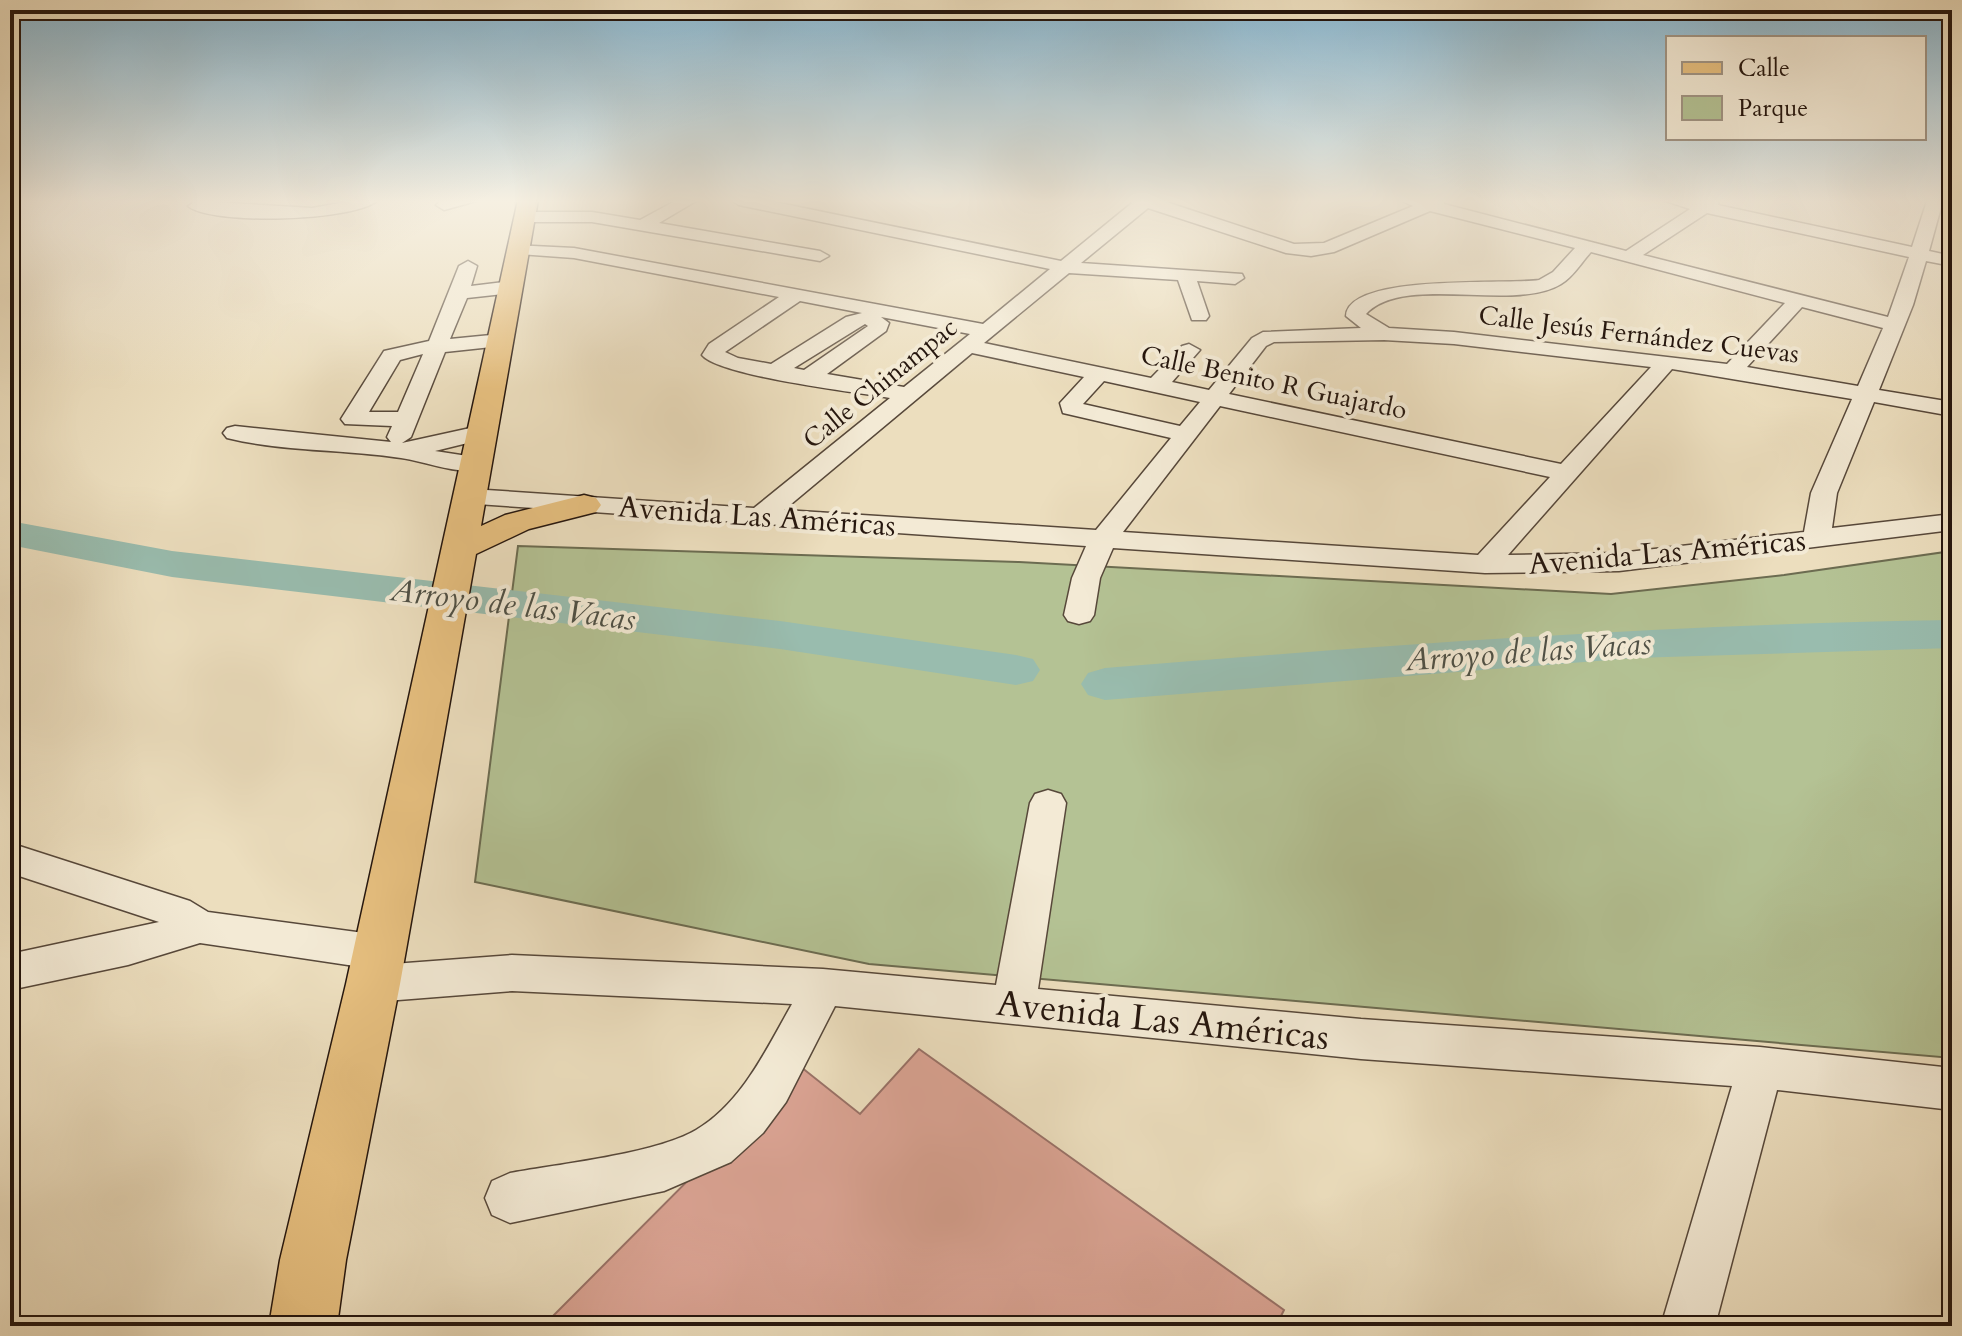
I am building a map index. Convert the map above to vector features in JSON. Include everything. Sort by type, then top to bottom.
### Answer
[{"type":"main road","points":[[303,1326],[313,1260],[462,547],[517,262]]},
{"type":"main road","points":[[462,547],[517,522],[584,505]]},
{"type":"street","points":[[623,262],[989,331]]},
{"type":"street","points":[[1043,262],[1065,267],[1235,278]]},
{"type":"street","name":"Calle Chinampac","points":[[761,515],[1071,262]]},
{"type":"street","points":[[1384,334],[1356,316],[1356,310],[1361,305],[1401,294],[1517,288],[1549,283],[1572,262]]},
{"type":"street","points":[[1649,262],[1894,325]]},
{"type":"street","points":[[1816,540],[1824,493],[1894,325],[1916,262]]},
{"type":"street","points":[[399,451],[407,419],[468,266]]},
{"type":"street","points":[[1186,275],[1199,316]]},
{"type":"street","points":[[459,293],[512,287]]},
{"type":"street","points":[[796,295],[716,348],[713,355],[732,364],[910,395]]},
{"type":"street","points":[[1732,371],[1797,301]]},
{"type":"street","points":[[774,372],[853,321],[867,318],[879,323],[879,327],[808,377]]},
{"type":"street","name":"Calle Jesús Fernández Cuevas","points":[[1200,417],[1259,342],[1270,336],[1384,334],[1454,338],[1667,362],[1952,409]]},
{"type":"street","points":[[333,444],[353,419],[392,356],[438,346],[501,340]]},
{"type":"street","name":"Calle Benito R Guajardo","points":[[969,346],[1156,386],[1200,417],[1567,473]]},
{"type":"street","points":[[1156,386],[1189,350]]},
{"type":"street","points":[[1485,564],[1667,362]]},
{"type":"street","points":[[1099,374],[1069,406],[1071,408],[1200,417]]},
{"type":"street","points":[[1079,615],[1086,578],[1103,539],[1200,417]]},
{"type":"street","points":[[353,419],[407,419]]},
{"type":"street","points":[[399,451],[484,432]]},
{"type":"street","points":[[235,433],[399,451],[478,464]]},
{"type":"street","name":"Avenida Las Américas","points":[[471,497],[1485,564],[1619,562],[1952,522]]},
{"type":"street","points":[[1014,1004],[1048,803]]},
{"type":"street","points":[[10,858],[188,919]]},
{"type":"street","points":[[10,972],[128,948],[188,919]]},
{"type":"street","name":"Avenida Las Américas","points":[[188,919],[376,968],[823,987],[1361,1039],[1760,1068],[1952,1089]]},
{"type":"street","points":[[510,1198],[664,1167],[714,1146],[746,1117],[770,1087],[823,987]]},
{"type":"street","points":[[1688,1326],[1760,1068]]},
{"type":"green space","points":[[518,546],[1019,562],[1611,594],[1784,575],[1952,551],[1952,1058],[869,964],[475,882]]},
{"type":"building","points":[[919,1049],[1284,1310],[1276,1326],[543,1326],[801,1067],[860,1114]]},
{"type":"waterway","name":"Arroyo de las Vacas","points":[[10,533],[172,564],[780,635],[1016,670]]},
{"type":"waterway","name":"Arroyo de las Vacas","points":[[1105,684],[1634,644],[1952,634]]}]
